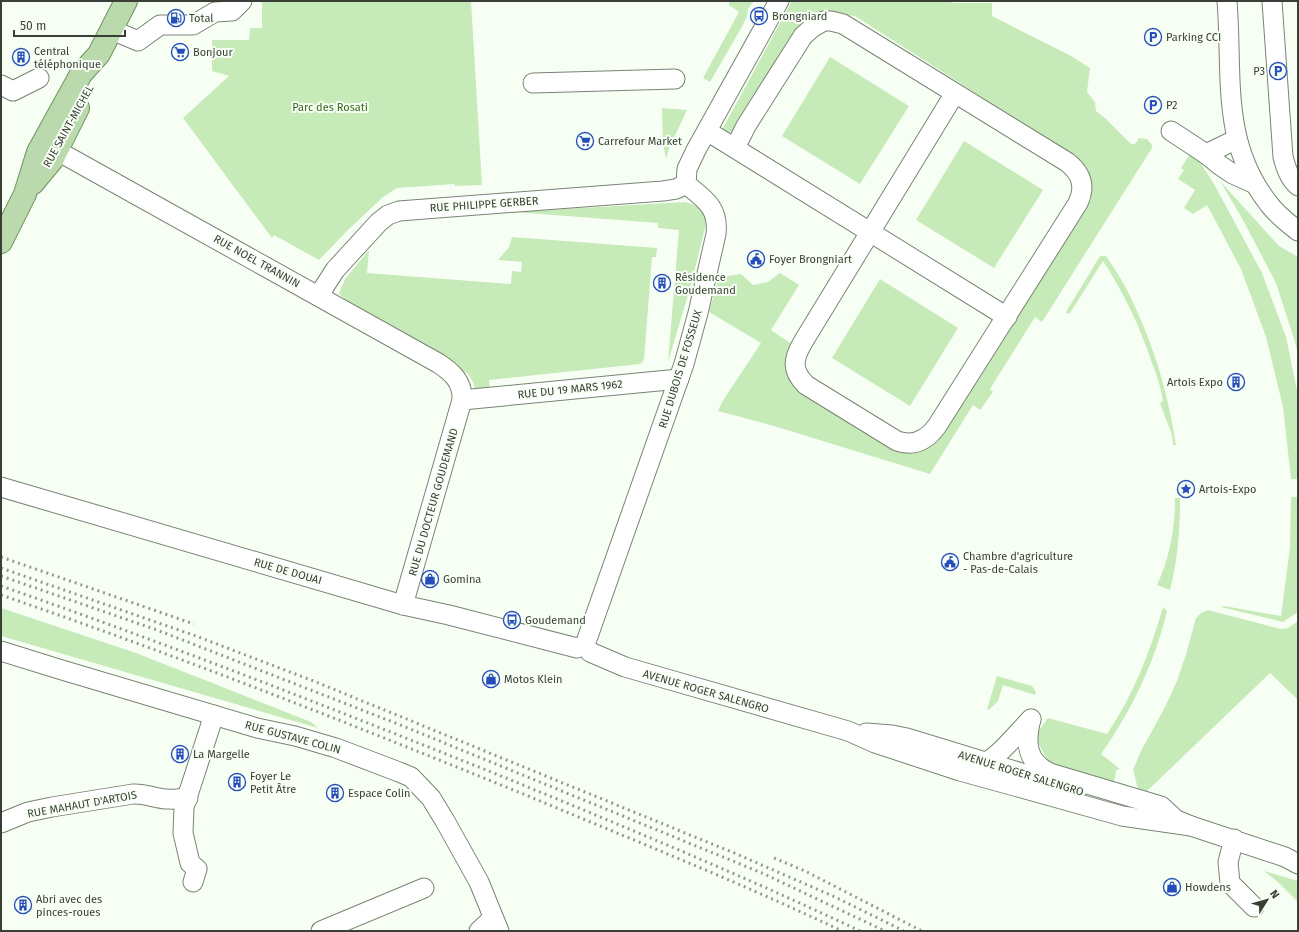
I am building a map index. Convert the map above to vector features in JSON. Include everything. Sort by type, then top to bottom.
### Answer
[{"type":"main road","name":"RUE SAINT-MICHEL","points":[[1,242],[25,194],[38,152],[81,74],[99,54],[119,11]]},
{"type":"main road","name":"RUE SAINT-MICHEL","points":[[25,194],[52,160],[96,77],[99,54]]},
{"type":"street","points":[[119,11],[138,41],[160,24],[193,25],[204,10],[214,12],[232,11],[242,1]]},
{"type":"street","points":[[686,184],[687,169],[779,1]]},
{"type":"street","points":[[1227,1],[1231,106],[1237,139],[1244,160],[1255,184],[1270,205],[1297,231]]},
{"type":"street","points":[[1272,1],[1283,157],[1287,171],[1292,180],[1298,186]]},
{"type":"street","points":[[734,148],[746,126],[803,36],[813,27],[824,21],[831,21],[843,24],[955,93],[1067,162],[1073,167],[1081,178],[1082,194],[1078,203],[1007,317],[937,426],[928,437],[915,443],[909,444],[897,441],[806,385],[800,379],[795,369],[795,363],[799,348],[955,93]]},
{"type":"street","points":[[1,85],[13,91],[39,78]]},
{"type":"street","points":[[534,83],[675,79]]},
{"type":"street","points":[[53,125],[52,140],[57,150]]},
{"type":"street","points":[[707,130],[1007,317]]},
{"type":"street","points":[[1171,131],[1233,174],[1255,184]]},
{"type":"street","points":[[1206,154],[1237,139]]},
{"type":"street","name":"RUE NOEL TRANNIN","points":[[57,150],[319,295],[447,368],[460,383],[462,388],[462,400]]},
{"type":"street","name":"RUE PHILIPPE GERBER","points":[[319,295],[335,270],[379,222],[388,215],[399,211],[663,191],[686,184]]},
{"type":"street","name":"RUE DUBOIS DE FOSSEUX","points":[[584,647],[678,379],[698,313],[717,227],[717,220],[709,203],[686,184]]},
{"type":"street","name":"RUE DU 19 MARS 1962","points":[[462,400],[678,379]]},
{"type":"street","name":"RUE DU DOCTEUR GOUDEMAND","points":[[403,605],[462,400]]},
{"type":"street","name":"RUE DE DOUAI","points":[[1,487],[403,605],[584,647]]},
{"type":"street","name":"AVENUE ROGER SALENGRO","points":[[584,647],[635,671],[848,731],[875,744],[960,771],[1122,816],[1183,822]]},
{"type":"street","name":"RUE GUSTAVE COLIN","points":[[1,650],[256,728],[295,736],[336,748],[411,777],[430,798],[445,821],[479,882],[496,925]]},
{"type":"street","points":[[193,882],[197,869],[190,864],[183,833],[184,807],[214,715]]},
{"type":"street","points":[[960,771],[976,767],[986,762],[1031,719],[1028,730],[1028,747],[1033,760],[1042,770],[1050,774],[1161,806],[1183,822]]},
{"type":"street","name":"AVENUE ROGER SALENGRO","points":[[848,731],[899,736],[1183,822],[1294,860]]},
{"type":"street","name":"RUE MAHAUT D'ARTOIS","points":[[1,823],[28,812],[133,794],[142,793],[148,796],[168,800],[188,798]]},
{"type":"street","points":[[1234,839],[1228,862],[1230,883],[1254,907]]},
{"type":"street","points":[[321,931],[424,888]]},
{"type":"street","points":[[479,931],[496,925]]},
{"type":"green space","name":"Parc des Rosati","points":[[262,1],[471,1],[482,185],[454,186],[455,184],[397,188],[383,197],[319,260],[274,235],[272,238],[183,118],[229,76],[212,71],[212,40],[249,40],[250,28],[262,28]]},
{"type":"green space","points":[[729,1],[754,1],[748,9],[743,25],[710,82],[703,78],[739,12],[729,5]]},
{"type":"green space","points":[[792,1],[943,1],[955,3],[992,3],[992,16],[1073,57],[1090,68],[1087,92],[1095,102],[1096,111],[1131,144],[1135,144],[1139,138],[1147,139],[1152,145],[1152,148],[1042,322],[1035,317],[990,389],[993,392],[980,410],[973,405],[930,474],[774,426],[718,411],[722,402],[761,343],[709,312],[719,277],[741,274],[753,285],[768,282],[780,273],[799,285],[771,330],[793,345],[805,393],[854,427],[900,453],[921,451],[946,430],[1091,200],[1090,193],[1060,147],[855,16],[831,13],[800,27],[788,40],[739,120],[733,133],[726,131],[723,128]]},
{"type":"green space","points":[[830,57],[909,106],[860,184],[782,136]]},
{"type":"green space","points":[[662,108],[687,110],[670,146],[666,159],[663,143]]},
{"type":"green space","points":[[964,141],[1043,190],[994,268],[916,220]]},
{"type":"green space","points":[[1191,152],[1196,156],[1214,184],[1262,273],[1286,337],[1298,395],[1298,479],[1291,479],[1283,407],[1266,337],[1241,269],[1207,205],[1193,214],[1184,208],[1195,190],[1178,179],[1184,170],[1181,168]]},
{"type":"green space","points":[[1220,181],[1279,246],[1298,257],[1298,354],[1276,283],[1243,220]]},
{"type":"green space","points":[[685,202],[700,209],[704,215],[706,224],[691,285],[668,362],[679,230],[658,228],[658,223],[514,212]]},
{"type":"green space","points":[[512,237],[657,248],[656,257],[652,257],[644,360],[640,364],[489,380],[490,390],[475,390],[473,382],[468,374],[352,305],[339,294],[345,279],[369,250],[367,273],[511,284],[512,271],[521,272],[522,262],[498,260],[509,247]]},
{"type":"green space","points":[[1100,256],[1106,256],[1120,277],[1136,309],[1152,347],[1168,404],[1176,445],[1173,445],[1172,435],[1160,403],[1163,401],[1159,382],[1142,336],[1125,298],[1103,261],[1070,313],[1068,314],[1066,312]]},
{"type":"green space","points":[[880,279],[958,328],[910,406],[832,358]]},
{"type":"green space","points":[[1291,497],[1298,497],[1298,612],[1283,622],[1221,607],[1224,606],[1281,616],[1290,547]]},
{"type":"green space","points":[[1175,498],[1180,498],[1179,532],[1177,556],[1170,590],[1157,585],[1162,574],[1171,542]]},
{"type":"green space","points":[[1163,607],[1167,611],[1149,668],[1132,704],[1101,754],[1120,769],[1116,770],[1115,779],[1113,782],[1049,763],[1036,739],[1036,735],[1048,718],[1107,734],[1133,689],[1146,657]]},
{"type":"green space","points":[[1,608],[136,653],[311,722],[318,728],[1,636]]},
{"type":"green space","points":[[1208,610],[1281,629],[1288,628],[1298,621],[1298,700],[1270,673],[1145,793],[1138,789],[1133,770],[1141,751],[1165,707],[1177,681],[1196,618],[1201,613]]},
{"type":"green space","points":[[997,676],[1032,686],[1036,692],[1035,695],[1003,685],[998,701],[989,710],[987,709]]},
{"type":"green space","points":[[1264,871],[1298,881],[1298,902],[1279,883]]},
{"type":"railway","points":[[1,557],[194,624]]},
{"type":"railway","points":[[1,568],[196,636],[316,682],[739,855],[835,897],[904,931]]},
{"type":"railway","points":[[1,576],[157,630],[403,726],[762,873],[885,931]]},
{"type":"railway","points":[[1,586],[128,631],[255,679],[506,778],[728,871],[860,931]]},
{"type":"railway","points":[[1,595],[134,642],[397,743],[686,862],[764,895],[842,931]]},
{"type":"railway","points":[[774,858],[805,871],[922,931]]},
{"type":"place","name":"Brongniard","points":[[759,16]]},
{"type":"place","name":"Total","points":[[176,18]]},
{"type":"place","name":"Parking CCI","points":[[1153,37]]},
{"type":"place","name":"Bonjour","points":[[180,52]]},
{"type":"place","name":"Central téléphonique","points":[[21,57]]},
{"type":"place","name":"P3","points":[[1278,71]]},
{"type":"place","name":"P2","points":[[1153,105]]},
{"type":"place","name":"Carrefour Market","points":[[585,141]]},
{"type":"place","name":"Foyer Brongniart","points":[[756,259]]},
{"type":"place","name":"Résidence Goudemand","points":[[662,283]]},
{"type":"place","name":"Artois Expo","points":[[1236,382]]},
{"type":"place","name":"Artois-Expo","points":[[1186,489]]},
{"type":"place","name":"Chambre d'agriculture - Pas-de-Calais","points":[[950,562]]},
{"type":"place","name":"Gomina","points":[[430,579]]},
{"type":"place","name":"Goudemand","points":[[512,620]]},
{"type":"place","name":"Motos Klein","points":[[491,679]]},
{"type":"place","name":"La Margelle","points":[[180,754]]},
{"type":"place","name":"Foyer Le Petit Âtre","points":[[237,782]]},
{"type":"place","name":"Espace Colin","points":[[335,793]]},
{"type":"place","name":"Howdens","points":[[1172,887]]},
{"type":"place","name":"Abri avec des pinces-roues","points":[[23,905]]}]
